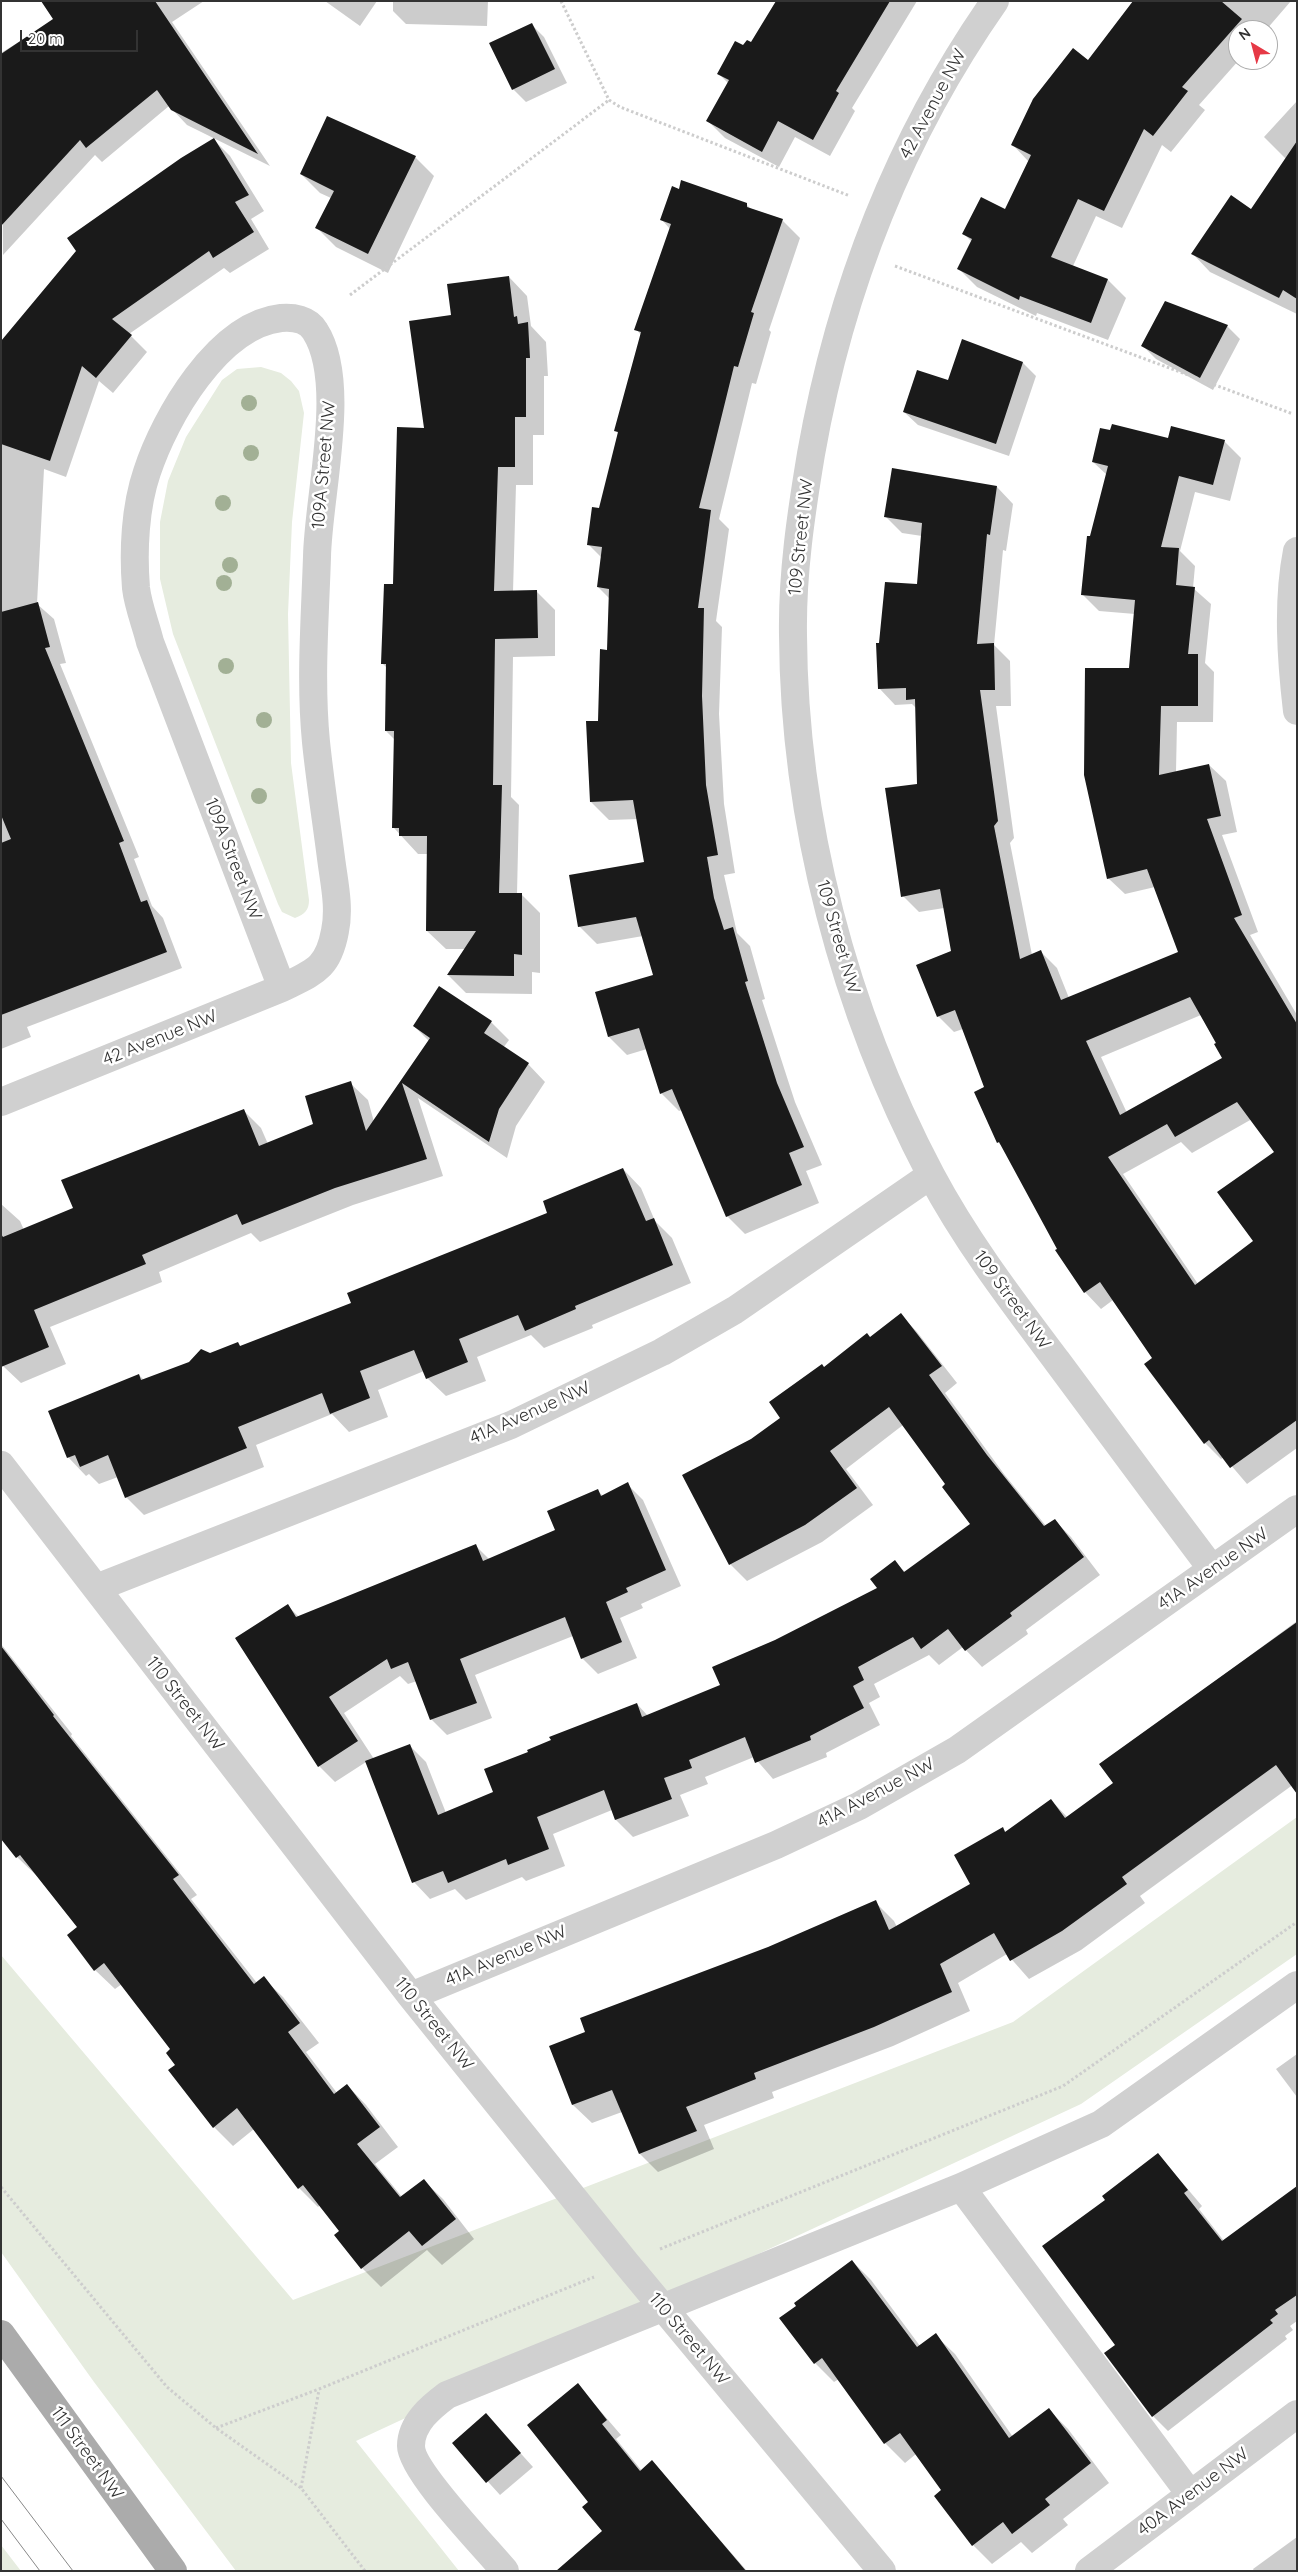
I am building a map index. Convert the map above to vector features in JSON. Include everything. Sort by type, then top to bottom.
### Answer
[{"type":"main road","name":"111 Street NW","points":[[1,2334],[173,2571]]},
{"type":"street","name":"42 Avenue NW","points":[[878,212],[917,128],[960,51],[995,1]]},
{"type":"street","name":"109 Street NW","points":[[878,212],[846,301],[818,413],[799,522],[794,653],[799,741],[810,826],[824,894],[854,997],[894,1096],[931,1175],[982,1261],[1212,1569]]},
{"type":"street","name":"109A Street NW","points":[[282,988],[150,642],[136,590],[136,528],[146,473],[164,430],[194,381],[229,342],[267,320],[295,317],[314,328],[328,362],[331,405],[317,532],[314,654],[316,738],[337,900],[331,948],[317,971]]},
{"type":"street","points":[[1296,557],[1292,622],[1293,679],[1297,711]]},
{"type":"street","name":"42 Avenue NW","points":[[1,1102],[282,988],[317,971]]},
{"type":"street","name":"41A Avenue NW","points":[[96,1588],[511,1425],[662,1352],[735,1310],[931,1175]]},
{"type":"street","name":"110 Street NW","points":[[1,1464],[411,1996],[662,2307],[882,2571]]},
{"type":"street","name":"41A Avenue NW","points":[[411,1996],[766,1848],[859,1806],[957,1750],[1297,1509]]},
{"type":"street","points":[[505,2571],[419,2470],[411,2446],[418,2423],[428,2410],[447,2395],[960,2187],[1101,2124],[1297,1985]]},
{"type":"street","points":[[960,2187],[1190,2494]]},
{"type":"street","name":"40A Avenue NW","points":[[1090,2571],[1297,2414]]},
{"type":"path","points":[[561,1],[609,100],[620,107],[852,197]]},
{"type":"path","points":[[350,294],[609,100]]},
{"type":"path","points":[[894,266],[1293,414]]},
{"type":"path","points":[[216,2428],[319,2389],[1063,2086],[1297,1922]]},
{"type":"path","points":[[1,2187],[167,2387],[216,2428],[301,2488],[366,2571]]},
{"type":"path","points":[[301,2488],[319,2389]]},
{"type":"shaded area","points":[[261,367],[281,373],[291,381],[299,391],[304,413],[292,522],[288,614],[291,763],[309,900],[306,911],[295,918],[282,912],[278,904],[173,634],[160,579],[160,522],[168,481],[186,437],[222,380],[237,369]]},
{"type":"shaded area","points":[[1297,1817],[1297,1954],[1081,2104],[356,2441],[459,2571],[236,2571],[94,2382],[1,2252],[1,1955],[293,2300],[1013,2022]]},
{"type":"shaded area","points":[[1,2545],[21,2571],[1,2571]]},
{"type":"building","points":[[41,1],[155,1],[258,154],[171,110],[157,90],[86,148],[80,140],[1,226],[1,54],[53,19]]},
{"type":"building","points":[[776,1],[890,1],[836,91],[839,93],[813,140],[778,121],[762,152],[706,121],[729,80],[717,74],[735,41],[743,45],[747,40],[751,42]]},
{"type":"building","points":[[1133,1],[1221,1],[1242,19],[1228,20],[1228,35],[1182,87],[1188,91],[1153,136],[1144,129],[1104,211],[1078,199],[1051,257],[1108,279],[1091,323],[1020,296],[1019,300],[957,269],[972,239],[962,234],[981,197],[1005,209],[1031,155],[1011,145],[1033,99],[1073,48],[1088,60]]},
{"type":"building","points":[[532,23],[555,69],[512,90],[489,43]]},
{"type":"building","points":[[327,116],[416,156],[368,254],[315,228],[334,191],[300,174]]},
{"type":"building","points":[[214,138],[249,195],[235,202],[254,232],[213,258],[209,251],[112,319],[132,335],[96,378],[82,366],[50,461],[1,444],[1,341],[76,251],[67,238],[181,158]]},
{"type":"building","points":[[1297,141],[1297,299],[1283,290],[1279,298],[1191,254],[1231,195],[1251,209]]},
{"type":"building","points":[[681,180],[747,203],[747,207],[783,219],[751,312],[754,313],[738,367],[734,366],[699,508],[711,510],[698,608],[704,608],[702,696],[706,785],[718,855],[707,857],[714,898],[724,930],[733,927],[748,981],[745,982],[777,1083],[804,1147],[789,1153],[802,1185],[726,1217],[672,1089],[660,1094],[639,1028],[608,1037],[595,992],[653,975],[636,917],[578,927],[569,875],[644,862],[633,800],[590,802],[586,721],[598,721],[600,649],[607,650],[609,589],[597,587],[602,547],[587,545],[592,507],[599,508],[618,432],[614,431],[641,332],[634,330],[671,224],[660,220],[672,186],[679,189]]},
{"type":"building","points":[[509,276],[514,317],[517,316],[518,324],[528,322],[530,358],[526,358],[526,417],[515,417],[515,467],[498,467],[494,591],[537,590],[538,638],[495,639],[493,785],[502,785],[499,893],[522,893],[522,955],[514,954],[514,976],[447,975],[476,931],[426,931],[427,836],[399,836],[399,828],[392,828],[394,731],[385,731],[386,664],[381,664],[384,584],[393,584],[397,427],[424,428],[409,321],[451,315],[447,284]]},
{"type":"building","points":[[1165,301],[1228,325],[1200,378],[1141,346]]},
{"type":"building","points":[[962,339],[1023,362],[996,444],[903,412],[917,370],[948,380]]},
{"type":"building","points":[[1112,424],[1168,438],[1171,426],[1225,440],[1213,485],[1179,476],[1161,547],[1179,548],[1176,585],[1195,587],[1188,654],[1198,654],[1198,706],[1161,706],[1159,775],[1209,764],[1221,816],[1207,819],[1242,915],[1234,918],[1297,1024],[1297,1420],[1230,1468],[1209,1440],[1204,1444],[1144,1364],[1152,1358],[1100,1282],[1084,1293],[1055,1250],[1057,1249],[999,1142],[997,1143],[974,1092],[984,1087],[955,1010],[937,1017],[916,965],[951,951],[940,889],[901,897],[885,788],[917,784],[915,699],[906,700],[906,688],[878,689],[876,643],[879,643],[885,582],[917,584],[922,523],[884,517],[892,468],[997,486],[990,535],[987,534],[977,644],[994,643],[995,690],[980,690],[998,821],[994,826],[1020,959],[1041,950],[1061,1000],[1178,952],[1147,869],[1107,879],[1084,775],[1085,668],[1129,668],[1135,600],[1081,595],[1087,536],[1090,536],[1108,466],[1092,462],[1100,428],[1110,430]],"holes":[[[1190,997],[1216,1043],[1214,1044],[1222,1058],[1120,1115],[1086,1041]],[[1237,1102],[1274,1152],[1217,1192],[1253,1241],[1195,1285],[1108,1157],[1167,1124],[1175,1137]]]},
{"type":"building","points":[[38,602],[50,647],[45,648],[124,841],[119,843],[141,902],[147,900],[167,952],[1,1015],[1,843],[11,839],[1,815],[1,612]]},
{"type":"building","points":[[439,986],[492,1021],[484,1033],[529,1063],[499,1109],[489,1142],[402,1083],[427,1159],[335,1188],[242,1225],[237,1214],[142,1255],[146,1264],[34,1310],[49,1347],[1,1367],[1,1234],[3,1237],[73,1208],[61,1180],[244,1109],[259,1146],[313,1124],[305,1096],[351,1081],[366,1131],[430,1038],[413,1026]]},
{"type":"building","points":[[623,1168],[646,1221],[654,1218],[673,1265],[575,1306],[576,1309],[525,1331],[518,1315],[459,1339],[468,1362],[426,1379],[414,1350],[360,1371],[370,1398],[330,1414],[322,1393],[238,1427],[247,1448],[125,1498],[108,1455],[80,1467],[75,1455],[67,1458],[48,1411],[139,1374],[141,1380],[189,1362],[201,1349],[210,1353],[238,1342],[240,1346],[351,1303],[347,1293],[547,1213],[543,1201]]},
{"type":"building","points":[[901,1313],[942,1366],[929,1375],[987,1455],[1044,1526],[1055,1519],[1084,1557],[1010,1613],[1012,1616],[965,1651],[948,1629],[921,1649],[913,1637],[858,1667],[864,1680],[853,1686],[864,1708],[810,1736],[811,1740],[755,1763],[745,1737],[689,1760],[692,1768],[664,1778],[672,1799],[615,1820],[604,1790],[537,1817],[549,1849],[508,1865],[506,1859],[448,1883],[443,1871],[412,1883],[365,1761],[410,1744],[438,1815],[493,1792],[484,1769],[528,1752],[527,1750],[551,1740],[549,1737],[637,1703],[642,1717],[720,1685],[712,1667],[775,1640],[877,1588],[870,1579],[895,1560],[904,1572],[970,1524],[942,1487],[945,1484],[889,1407],[830,1451],[857,1488],[805,1525],[729,1565],[682,1475],[751,1439],[780,1418],[769,1402],[822,1364],[824,1367],[867,1333],[870,1337]]},
{"type":"building","points":[[628,1482],[666,1570],[626,1588],[628,1592],[606,1602],[622,1642],[581,1659],[565,1617],[460,1659],[477,1703],[430,1720],[408,1662],[391,1669],[387,1659],[329,1697],[358,1741],[318,1767],[235,1638],[288,1604],[296,1617],[476,1544],[483,1561],[555,1530],[547,1511],[598,1489],[601,1496]]},
{"type":"building","points":[[1297,1622],[1297,1794],[1276,1765],[1122,1877],[1127,1884],[1062,1931],[1010,1961],[994,1933],[940,1964],[952,1992],[874,2027],[754,2073],[756,2079],[686,2107],[697,2131],[639,2154],[612,2090],[572,2105],[549,2046],[585,2032],[580,2018],[768,1947],[876,1900],[889,1930],[970,1884],[954,1855],[1003,1827],[1005,1832],[1051,1799],[1065,1818],[1113,1783],[1099,1764]]},
{"type":"building","points":[[1,1646],[53,1716],[179,1875],[173,1879],[254,1984],[264,1976],[300,2023],[288,2032],[334,2094],[347,2084],[380,2127],[357,2144],[400,2197],[424,2179],[456,2219],[422,2246],[409,2231],[361,2269],[334,2235],[339,2231],[303,2185],[298,2189],[237,2108],[213,2128],[168,2070],[175,2065],[166,2053],[170,2049],[104,1963],[94,1971],[67,1935],[77,1927],[20,1855],[16,1858],[1,1839]]},
{"type":"building","points":[[1158,2153],[1188,2190],[1184,2193],[1222,2241],[1297,2186],[1297,2295],[1275,2310],[1278,2314],[1270,2320],[1273,2323],[1152,2417],[1104,2353],[1115,2345],[1042,2246],[1105,2200],[1102,2196]]},
{"type":"building","points":[[852,2260],[917,2347],[936,2333],[1009,2438],[1049,2408],[1091,2463],[1045,2499],[1050,2505],[1012,2534],[1003,2522],[972,2546],[934,2496],[941,2490],[900,2433],[884,2444],[822,2358],[814,2364],[779,2318],[796,2306],[794,2303]]},
{"type":"building","points":[[578,2383],[607,2420],[602,2424],[640,2471],[652,2460],[746,2571],[556,2571],[602,2531],[582,2507],[588,2502],[527,2425]]},
{"type":"building","points":[[486,2413],[521,2453],[486,2483],[452,2443]]},
{"type":"tram line","points":[[1,2476],[73,2571]]},
{"type":"tram line","points":[[1,2519],[40,2571]]}]
